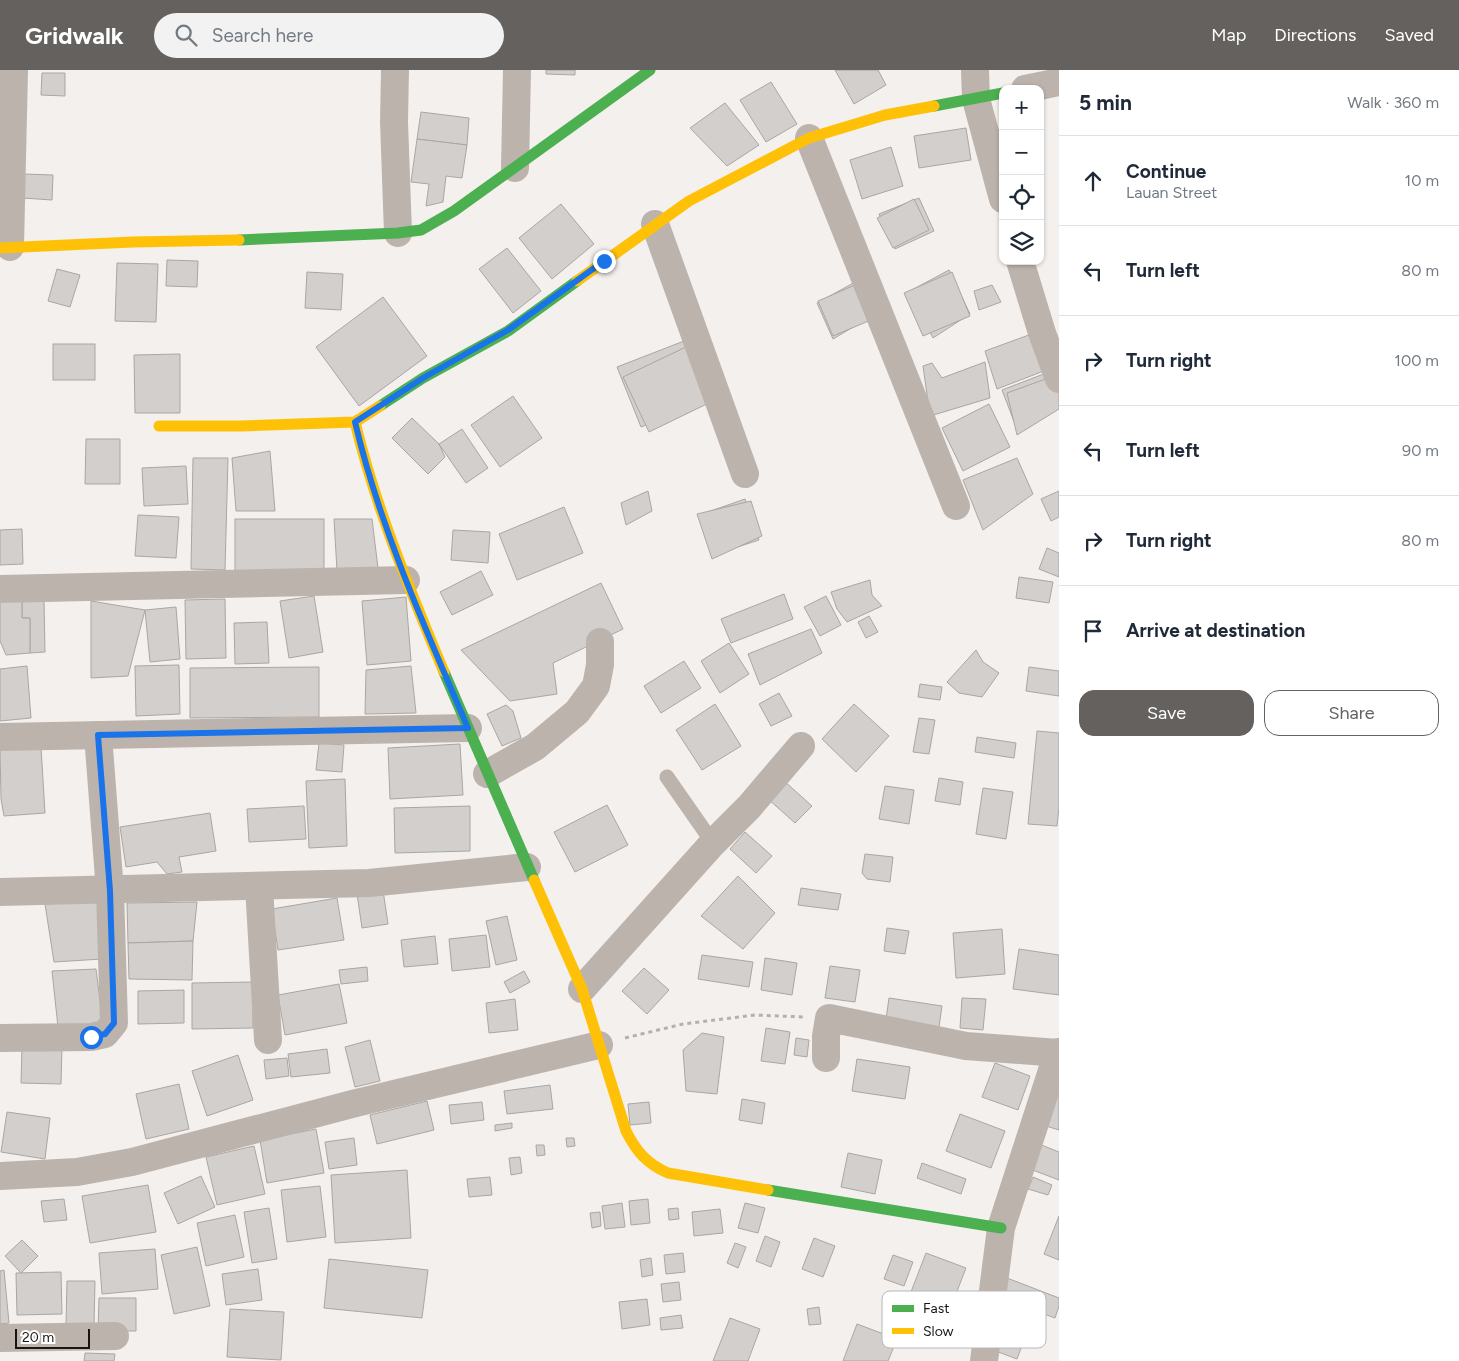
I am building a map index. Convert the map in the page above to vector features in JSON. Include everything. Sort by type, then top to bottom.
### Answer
[{"type":"street","points":[[14,70],[5,248],[133,242],[199,242],[398,233],[421,230],[454,211],[650,70]]},
{"type":"street","points":[[395,70],[398,233]]},
{"type":"street","points":[[515,168],[517,70]]},
{"type":"street","points":[[975,70],[976,99],[999,184]]},
{"type":"street","points":[[1044,85],[1059,82]]},
{"type":"street","points":[[159,426],[242,426],[355,422],[423,378],[508,330],[689,201],[809,138],[885,115],[999,94]]},
{"type":"street","points":[[809,138],[956,506]]},
{"type":"street","points":[[655,224],[745,474]]},
{"type":"street","points":[[1021,265],[1042,333],[1059,378]]},
{"type":"street","points":[[355,422],[364,459],[382,515],[406,580],[527,867],[582,989],[626,1131],[643,1159],[653,1167],[678,1174],[863,1207],[1001,1228]]},
{"type":"street","points":[[0,588],[406,580]]},
{"type":"street","points":[[487,774],[535,747],[577,712],[596,686],[600,665],[600,642]]},
{"type":"street","points":[[0,737],[468,728]]},
{"type":"street","points":[[0,1038],[91,1037],[105,1034],[114,1023],[110,891],[98,735]]},
{"type":"street","points":[[582,989],[713,843],[749,807],[801,746]]},
{"type":"street","points":[[0,892],[110,891],[369,883],[527,867]]},
{"type":"street","points":[[259,886],[268,1040]]},
{"type":"street","points":[[826,1058],[829,1018],[966,1046],[1058,1053],[1001,1228],[993,1291]]},
{"type":"street","points":[[0,1176],[77,1172],[132,1162],[356,1103],[599,1044]]},
{"type":"street","points":[[0,1338],[115,1336]]},
{"type":"street","points":[[984,1361],[986,1348]]},
{"type":"lane","points":[[667,777],[713,843]]},
{"type":"path","points":[[599,1044],[683,1024],[755,1015],[829,1018]]},
{"type":"building","points":[[546,70],[575,70],[575,75],[546,74]]},
{"type":"building","points":[[835,70],[878,70],[886,85],[854,104]]},
{"type":"building","points":[[42,73],[65,73],[65,96],[41,95]]},
{"type":"building","points":[[771,82],[797,124],[766,142],[740,100]]},
{"type":"building","points":[[725,103],[759,145],[727,166],[690,128]]},
{"type":"building","points":[[421,112],[469,118],[467,145],[417,139]]},
{"type":"building","points":[[966,128],[971,160],[919,168],[914,136]]},
{"type":"building","points":[[417,139],[467,145],[462,178],[446,176],[443,202],[426,206],[429,184],[411,182]]},
{"type":"building","points":[[891,147],[903,186],[862,199],[850,160]]},
{"type":"building","points":[[24,174],[53,175],[52,200],[23,198]]},
{"type":"building","points":[[919,198],[934,231],[895,249],[879,214]]},
{"type":"building","points":[[914,199],[929,230],[893,248],[877,218]]},
{"type":"building","points":[[561,204],[594,244],[552,279],[519,238]]},
{"type":"building","points":[[507,248],[541,291],[513,313],[479,269]]},
{"type":"building","points":[[167,260],[198,261],[197,287],[166,286]]},
{"type":"building","points":[[117,263],[158,264],[156,322],[115,321]]},
{"type":"building","points":[[57,269],[80,275],[70,307],[48,301]]},
{"type":"building","points":[[949,270],[970,314],[933,338],[910,291]]},
{"type":"building","points":[[307,272],[343,274],[341,310],[305,308]]},
{"type":"building","points":[[952,272],[970,316],[923,336],[904,293]]},
{"type":"building","points":[[857,281],[870,317],[833,339],[817,303]]},
{"type":"building","points":[[855,285],[871,320],[833,336],[818,301]]},
{"type":"building","points":[[992,285],[1001,302],[979,310],[974,291]]},
{"type":"building","points":[[383,297],[427,356],[359,406],[316,347]]},
{"type":"building","points":[[1037,332],[1049,369],[997,389],[985,351]]},
{"type":"building","points":[[684,341],[707,401],[641,427],[617,367]]},
{"type":"building","points":[[53,344],[95,344],[95,380],[53,380]]},
{"type":"building","points":[[686,347],[715,400],[649,432],[623,377]]},
{"type":"building","points":[[180,354],[180,413],[135,413],[134,355]]},
{"type":"building","points":[[985,362],[990,398],[930,416],[923,366],[932,363],[942,378]]},
{"type":"building","points":[[1054,370],[1059,382],[1059,408],[1015,424],[1002,390]]},
{"type":"building","points":[[1054,376],[1059,393],[1059,409],[1017,435],[1007,393]]},
{"type":"building","points":[[513,396],[542,438],[500,467],[471,425]]},
{"type":"building","points":[[989,404],[1010,447],[963,471],[942,428]]},
{"type":"building","points":[[412,418],[439,444],[445,457],[428,474],[392,438]]},
{"type":"building","points":[[462,429],[488,468],[466,483],[439,444]]},
{"type":"building","points":[[86,439],[120,439],[120,484],[85,484]]},
{"type":"building","points":[[270,451],[275,511],[236,511],[232,458]]},
{"type":"building","points":[[193,458],[228,458],[225,570],[191,569]]},
{"type":"building","points":[[1017,458],[1033,494],[983,530],[963,480]]},
{"type":"building","points":[[186,466],[188,504],[144,506],[142,468]]},
{"type":"building","points":[[648,491],[652,511],[626,525],[621,503]]},
{"type":"building","points":[[1059,491],[1059,517],[1051,521],[1041,499]]},
{"type":"building","points":[[745,499],[759,540],[719,553],[705,513]]},
{"type":"building","points":[[751,501],[762,536],[712,559],[697,514]]},
{"type":"building","points":[[564,507],[583,553],[517,580],[499,534]]},
{"type":"building","points":[[138,515],[179,517],[176,558],[135,556]]},
{"type":"building","points":[[235,519],[324,519],[324,574],[235,574]]},
{"type":"building","points":[[334,519],[372,519],[378,568],[337,571]]},
{"type":"building","points":[[22,529],[23,564],[0,565],[0,530]]},
{"type":"building","points":[[453,530],[490,532],[488,563],[451,560]]},
{"type":"building","points":[[1047,548],[1059,553],[1059,577],[1039,569]]},
{"type":"building","points":[[481,571],[493,595],[452,615],[440,592]]},
{"type":"building","points":[[1019,577],[1053,582],[1049,603],[1016,598]]},
{"type":"building","points":[[870,580],[872,595],[882,606],[847,622],[837,609],[831,592]]},
{"type":"building","points":[[601,583],[623,629],[553,663],[557,694],[510,701],[461,650]]},
{"type":"building","points":[[784,594],[793,619],[731,643],[721,619]]},
{"type":"building","points":[[314,596],[323,652],[289,658],[280,601]]},
{"type":"building","points":[[826,596],[841,625],[820,636],[804,607]]},
{"type":"building","points":[[406,597],[411,661],[367,665],[362,601]]},
{"type":"building","points":[[22,599],[44,599],[45,652],[30,653],[30,618],[22,618]]},
{"type":"building","points":[[22,599],[22,618],[30,618],[30,653],[6,655],[0,641],[0,601]]},
{"type":"building","points":[[225,599],[226,658],[186,659],[185,600]]},
{"type":"building","points":[[91,601],[145,610],[128,676],[91,678]]},
{"type":"building","points":[[176,607],[180,659],[150,662],[145,610]]},
{"type":"building","points":[[869,616],[878,632],[866,638],[858,622]]},
{"type":"building","points":[[267,622],[269,663],[235,664],[234,623]]},
{"type":"building","points":[[811,629],[822,653],[760,685],[748,654]]},
{"type":"building","points":[[729,643],[749,674],[720,693],[701,661]]},
{"type":"building","points":[[976,650],[983,662],[999,673],[982,697],[959,693],[947,682]]},
{"type":"building","points":[[684,661],[701,688],[661,713],[644,686]]},
{"type":"building","points":[[179,665],[180,714],[136,716],[135,666]]},
{"type":"building","points":[[27,666],[31,718],[0,721],[0,669]]},
{"type":"building","points":[[411,666],[416,713],[365,714],[366,670]]},
{"type":"building","points":[[319,667],[319,717],[190,718],[190,668]]},
{"type":"building","points":[[1029,667],[1059,671],[1059,696],[1026,691]]},
{"type":"building","points":[[920,684],[942,687],[940,700],[918,697]]},
{"type":"building","points":[[779,693],[792,716],[771,726],[759,704]]},
{"type":"building","points":[[715,704],[741,746],[702,770],[676,730]]},
{"type":"building","points":[[854,704],[889,736],[856,772],[822,739]]},
{"type":"building","points":[[506,705],[513,711],[521,738],[502,746],[487,714]]},
{"type":"building","points":[[919,718],[935,720],[929,754],[913,752]]},
{"type":"building","points":[[1037,731],[1059,733],[1059,807],[1057,826],[1028,824]]},
{"type":"building","points":[[977,737],[1016,743],[1014,758],[975,752]]},
{"type":"building","points":[[319,743],[344,745],[342,772],[316,770]]},
{"type":"building","points":[[460,744],[463,795],[390,799],[388,748]]},
{"type":"building","points":[[41,747],[45,813],[4,816],[1,799],[0,750]]},
{"type":"building","points":[[939,778],[963,782],[960,805],[935,801]]},
{"type":"building","points":[[345,779],[347,846],[309,848],[306,781]]},
{"type":"building","points":[[783,780],[812,806],[795,823],[767,798]]},
{"type":"building","points":[[885,786],[914,790],[909,824],[879,819]]},
{"type":"building","points":[[983,788],[1013,792],[1006,839],[976,834]]},
{"type":"building","points":[[607,805],[628,845],[575,872],[554,832]]},
{"type":"building","points":[[304,806],[306,839],[249,842],[247,809]]},
{"type":"building","points":[[470,806],[470,851],[395,853],[394,808]]},
{"type":"building","points":[[210,813],[216,851],[179,857],[182,872],[167,874],[157,862],[126,867],[120,827]]},
{"type":"building","points":[[745,832],[772,856],[756,873],[730,849]]},
{"type":"building","points":[[865,854],[893,857],[890,882],[867,879],[862,873]]},
{"type":"building","points":[[738,876],[775,913],[743,949],[701,916]]},
{"type":"building","points":[[801,888],[841,894],[838,910],[798,905]]},
{"type":"building","points":[[383,890],[388,924],[362,928],[357,894]]},
{"type":"building","points":[[337,898],[344,940],[278,950],[272,909]]},
{"type":"building","points":[[100,901],[102,959],[54,962],[45,904]]},
{"type":"building","points":[[197,902],[193,941],[128,943],[127,903]]},
{"type":"building","points":[[507,916],[517,960],[496,965],[486,921]]},
{"type":"building","points":[[887,928],[909,931],[905,954],[884,951]]},
{"type":"building","points":[[1002,929],[1005,974],[956,978],[953,933]]},
{"type":"building","points":[[486,935],[490,967],[452,971],[449,939]]},
{"type":"building","points":[[435,936],[438,964],[404,967],[401,940]]},
{"type":"building","points":[[193,941],[192,980],[129,979],[128,943]]},
{"type":"building","points":[[1019,949],[1059,955],[1059,995],[1013,989]]},
{"type":"building","points":[[702,955],[753,962],[749,987],[698,979]]},
{"type":"building","points":[[765,958],[797,963],[792,995],[761,990]]},
{"type":"building","points":[[830,966],[860,970],[855,1002],[825,998]]},
{"type":"building","points":[[367,967],[368,981],[341,984],[339,970]]},
{"type":"building","points":[[644,968],[669,990],[647,1014],[622,991]]},
{"type":"building","points":[[96,969],[103,1024],[58,1027],[52,971]]},
{"type":"building","points":[[524,971],[530,982],[510,993],[504,982]]},
{"type":"building","points":[[253,982],[253,1028],[192,1029],[192,983]]},
{"type":"building","points":[[339,984],[347,1023],[285,1035],[278,995]]},
{"type":"building","points":[[184,990],[184,1023],[138,1024],[138,991]]},
{"type":"building","points":[[889,998],[942,1006],[939,1027],[886,1019]]},
{"type":"building","points":[[962,998],[986,999],[983,1030],[960,1028]]},
{"type":"building","points":[[515,999],[518,1030],[489,1033],[486,1003]]},
{"type":"building","points":[[766,1028],[790,1032],[785,1064],[761,1061]]},
{"type":"building","points":[[702,1033],[724,1037],[717,1094],[686,1091],[683,1050]]},
{"type":"building","points":[[796,1038],[809,1040],[807,1057],[794,1055]]},
{"type":"building","points":[[370,1040],[380,1081],[355,1087],[345,1047]]},
{"type":"building","points":[[22,1046],[62,1047],[61,1084],[21,1083]]},
{"type":"building","points":[[327,1049],[330,1073],[291,1077],[288,1054]]},
{"type":"building","points":[[238,1055],[253,1100],[207,1116],[192,1071]]},
{"type":"building","points":[[287,1058],[289,1076],[266,1079],[264,1060]]},
{"type":"building","points":[[857,1059],[910,1067],[905,1099],[852,1091]]},
{"type":"building","points":[[995,1063],[1030,1076],[1018,1110],[982,1097]]},
{"type":"building","points":[[179,1084],[189,1129],[146,1139],[136,1094]]},
{"type":"building","points":[[550,1085],[553,1109],[507,1114],[504,1091]]},
{"type":"building","points":[[1059,1091],[1059,1130],[1046,1126]]},
{"type":"building","points":[[742,1099],[765,1103],[762,1124],[739,1120]]},
{"type":"building","points":[[427,1101],[434,1130],[377,1144],[370,1115]]},
{"type":"building","points":[[482,1102],[484,1120],[451,1124],[449,1105]]},
{"type":"building","points":[[649,1102],[651,1123],[630,1125],[628,1104]]},
{"type":"building","points":[[7,1112],[50,1118],[45,1159],[1,1152]]},
{"type":"building","points":[[960,1114],[1005,1131],[991,1168],[946,1151]]},
{"type":"building","points":[[512,1123],[512,1128],[495,1131],[495,1125]]},
{"type":"building","points":[[316,1129],[324,1173],[267,1183],[260,1140]]},
{"type":"building","points":[[354,1138],[357,1165],[329,1169],[325,1142]]},
{"type":"building","points":[[566,1138],[574,1138],[575,1146],[567,1147]]},
{"type":"building","points":[[1039,1144],[1059,1152],[1059,1180],[1030,1169]]},
{"type":"building","points":[[536,1145],[544,1145],[545,1155],[537,1156]]},
{"type":"building","points":[[254,1146],[265,1194],[217,1205],[206,1157]]},
{"type":"building","points":[[848,1153],[882,1160],[875,1194],[841,1187]]},
{"type":"building","points":[[520,1157],[522,1173],[511,1175],[509,1158]]},
{"type":"building","points":[[922,1163],[966,1179],[961,1194],[917,1178]]},
{"type":"building","points":[[407,1170],[411,1238],[335,1243],[331,1175]]},
{"type":"building","points":[[201,1176],[215,1207],[178,1224],[164,1193]]},
{"type":"building","points":[[490,1177],[492,1195],[469,1197],[467,1179]]},
{"type":"building","points":[[1033,1177],[1052,1185],[1048,1195],[1028,1189]]},
{"type":"building","points":[[148,1185],[156,1232],[90,1243],[82,1196]]},
{"type":"building","points":[[320,1186],[326,1237],[287,1242],[281,1190]]},
{"type":"building","points":[[64,1199],[67,1220],[44,1222],[41,1201]]},
{"type":"building","points":[[648,1199],[650,1223],[631,1225],[629,1201]]},
{"type":"building","points":[[622,1203],[625,1227],[605,1229],[602,1206]]},
{"type":"building","points":[[745,1203],[765,1208],[758,1233],[738,1228]]},
{"type":"building","points":[[269,1208],[277,1259],[252,1263],[244,1212]]},
{"type":"building","points":[[678,1208],[679,1219],[669,1220],[668,1209]]},
{"type":"building","points":[[720,1209],[723,1233],[694,1236],[692,1212]]},
{"type":"building","points":[[600,1212],[601,1226],[592,1228],[590,1213]]},
{"type":"building","points":[[235,1215],[244,1257],[206,1266],[197,1223]]},
{"type":"building","points":[[1059,1216],[1059,1260],[1044,1254]]},
{"type":"building","points":[[765,1236],[780,1242],[771,1267],[756,1261]]},
{"type":"building","points":[[814,1238],[835,1246],[823,1277],[802,1269]]},
{"type":"building","points":[[22,1240],[38,1256],[21,1273],[5,1256]]},
{"type":"building","points":[[735,1243],[746,1247],[738,1268],[727,1263]]},
{"type":"building","points":[[197,1247],[210,1306],[174,1314],[161,1255]]},
{"type":"building","points":[[155,1249],[158,1289],[102,1294],[99,1253]]},
{"type":"building","points":[[683,1253],[685,1272],[666,1274],[664,1255]]},
{"type":"building","points":[[926,1253],[966,1268],[957,1291],[911,1291]]},
{"type":"building","points":[[893,1255],[913,1262],[904,1286],[884,1279]]},
{"type":"building","points":[[651,1258],[653,1275],[642,1277],[640,1260]]},
{"type":"building","points":[[329,1259],[428,1270],[422,1318],[324,1308]]},
{"type":"building","points":[[258,1269],[262,1300],[226,1305],[222,1274]]},
{"type":"building","points":[[4,1270],[9,1323],[0,1324],[0,1271]]},
{"type":"building","points":[[61,1272],[62,1314],[17,1315],[16,1273]]},
{"type":"building","points":[[1007,1278],[1041,1291],[1002,1291]]},
{"type":"building","points":[[67,1281],[95,1281],[94,1326],[66,1325]]},
{"type":"building","points":[[679,1282],[681,1300],[663,1302],[661,1284]]},
{"type":"building","points":[[1046,1293],[1059,1298],[1059,1306],[1055,1318],[1046,1315]]},
{"type":"building","points":[[99,1298],[136,1298],[136,1331],[98,1331]]},
{"type":"building","points":[[647,1299],[650,1325],[622,1329],[619,1302]]},
{"type":"building","points":[[819,1307],[821,1324],[809,1325],[807,1309]]},
{"type":"building","points":[[230,1309],[284,1312],[281,1360],[227,1357]]},
{"type":"building","points":[[681,1315],[683,1328],[661,1330],[660,1318]]},
{"type":"building","points":[[730,1318],[760,1329],[748,1361],[713,1361]]},
{"type":"building","points":[[857,1324],[882,1333],[882,1348],[893,1348],[888,1361],[843,1361]]},
{"type":"building","points":[[994,1348],[1021,1348],[1017,1359],[993,1350]]},
{"type":"building","points":[[85,1353],[115,1354],[114,1361],[84,1361]]},
{"type":"traffic: fast","points":[[239,240],[398,233],[421,230],[454,211],[650,70]]},
{"type":"traffic: fast","points":[[934,106],[999,94]]},
{"type":"traffic: fast","points":[[380,406],[423,378],[508,331],[577,281]]},
{"type":"traffic: fast","points":[[444,672],[534,880]]},
{"type":"traffic: fast","points":[[768,1190],[1001,1228]]},
{"type":"traffic: slow","points":[[577,281],[689,201],[809,138],[885,115],[934,106]]},
{"type":"traffic: slow","points":[[0,248],[133,242],[239,240]]},
{"type":"traffic: slow","points":[[159,426],[242,426],[355,422],[380,406]]},
{"type":"traffic: slow","points":[[355,422],[383,518],[444,672]]},
{"type":"traffic: slow","points":[[534,880],[582,989],[626,1131],[638,1151],[648,1161],[668,1173],[768,1190]]},
{"type":"route","points":[[91,1037],[105,1034],[114,1023],[110,891],[98,735],[468,728],[406,580],[385,524],[364,459],[355,422],[423,378],[508,330],[604,261]]}]
